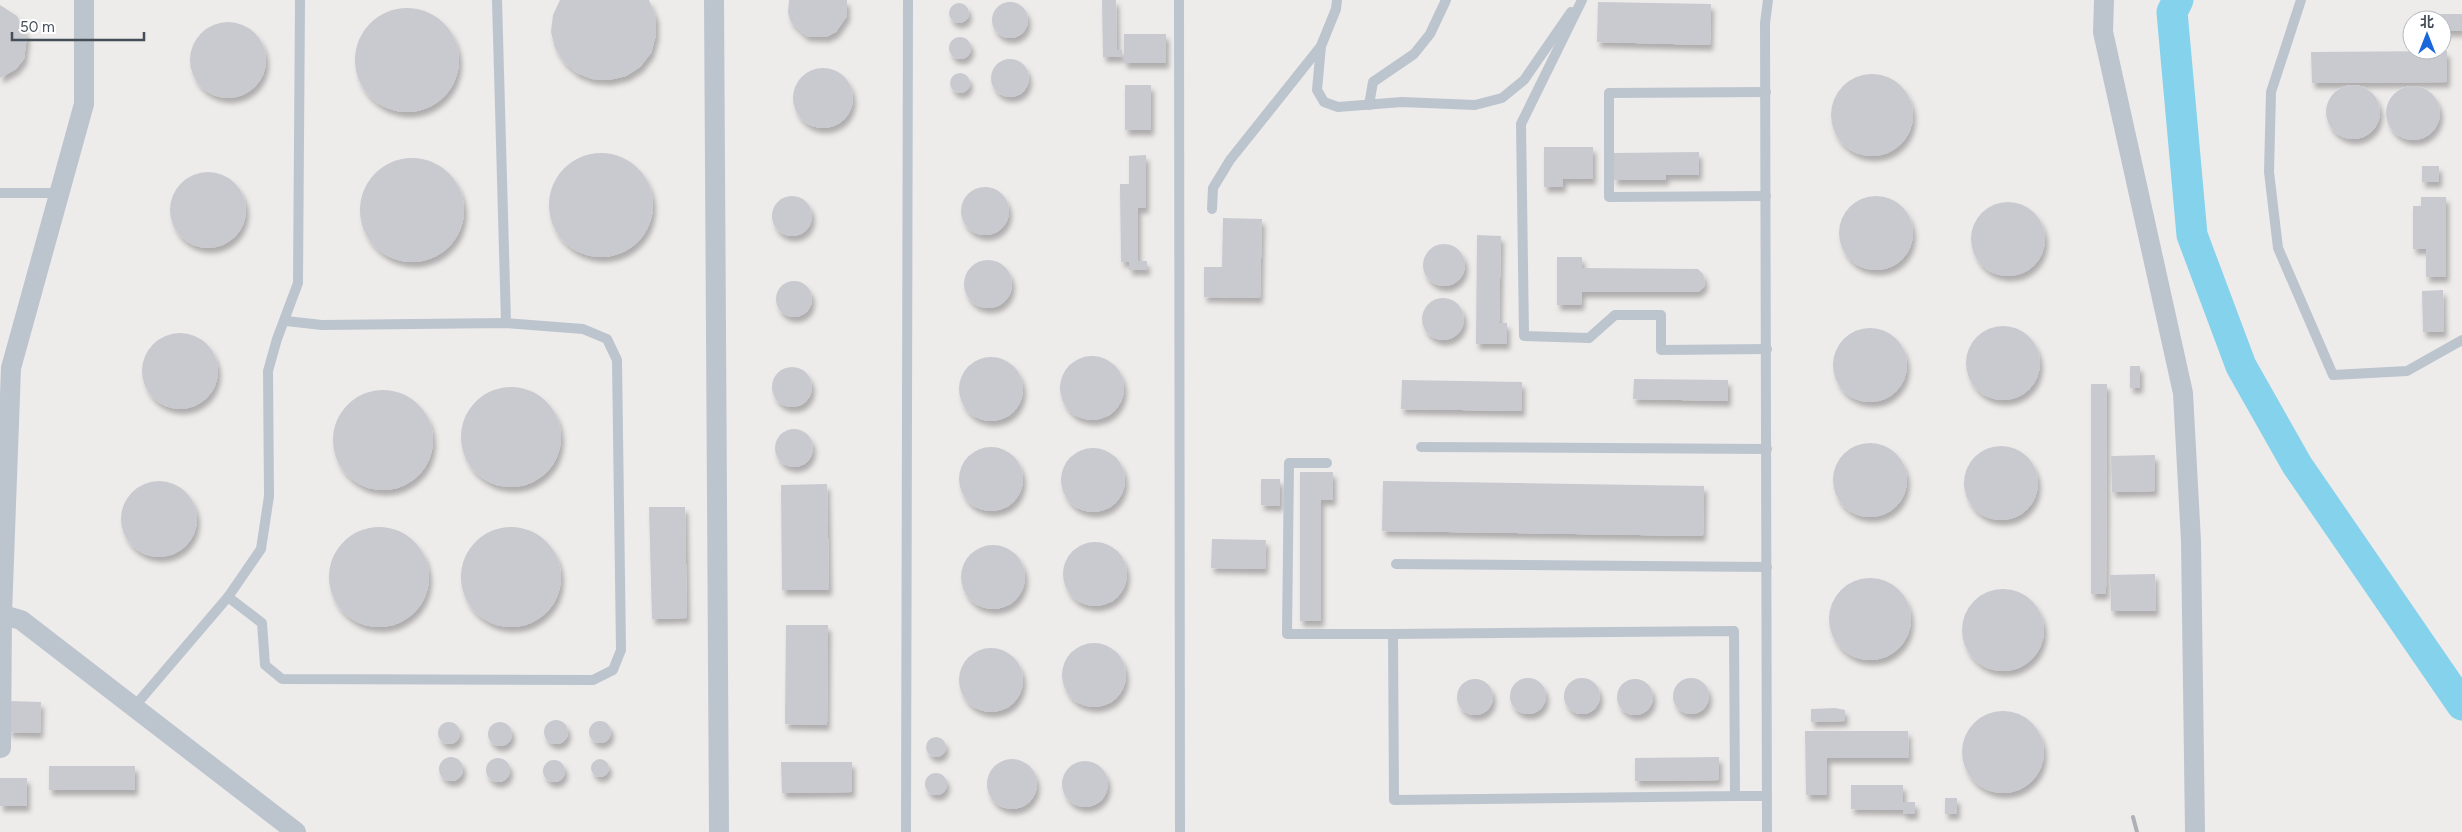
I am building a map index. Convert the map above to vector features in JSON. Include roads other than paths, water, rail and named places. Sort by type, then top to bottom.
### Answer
[{"type":"street","points":[[1,748],[1,614],[11,368],[84,104],[84,0]]},
{"type":"street","points":[[714,0],[719,832]]},
{"type":"street","points":[[2104,0],[2102,32],[2183,393],[2191,541],[2195,832]]},
{"type":"street","points":[[1,614],[21,620],[296,832]]},
{"type":"lane","points":[[134,707],[228,597],[261,549],[269,496],[268,372],[277,339],[286,321],[298,283],[300,0]]},
{"type":"lane","points":[[497,0],[506,323]]},
{"type":"lane","points":[[906,832],[908,0]]},
{"type":"lane","points":[[1179,0],[1180,832]]},
{"type":"lane","points":[[1212,210],[1213,188],[1230,160],[1321,46],[1336,9],[1337,0]]},
{"type":"lane","points":[[1369,105],[1373,82],[1414,54],[1430,34],[1446,0]]},
{"type":"lane","points":[[1321,46],[1317,90],[1324,102],[1338,107],[1402,102],[1475,105],[1502,98],[1524,80],[1581,0]]},
{"type":"lane","points":[[1581,0],[1522,124],[1524,336],[1589,338],[1614,315],[1661,315],[1661,350],[1767,349]]},
{"type":"lane","points":[[1767,832],[1765,23],[1768,0]]},
{"type":"lane","points":[[2301,0],[2271,92],[2269,172],[2278,248],[2333,375],[2407,371],[2462,340]]},
{"type":"lane","points":[[1766,92],[1608,93],[1609,196],[1766,196]]},
{"type":"lane","points":[[0,193],[59,193]]},
{"type":"lane","points":[[228,597],[262,623],[265,665],[282,679],[593,680],[613,670],[620,650],[617,360],[606,338],[583,328],[506,323],[322,325],[286,321]]},
{"type":"lane","points":[[1421,447],[1767,449]]},
{"type":"lane","points":[[1327,463],[1289,463],[1287,634],[1734,631],[1735,796]]},
{"type":"lane","points":[[1396,564],[1767,567]]},
{"type":"lane","points":[[1393,634],[1394,800],[1767,796]]},
{"type":"waterway","points":[[2178,0],[2172,12],[2192,235],[2241,366],[2297,465],[2462,705]]},
{"type":"railway","points":[[2133,817],[2137,832]]}]
